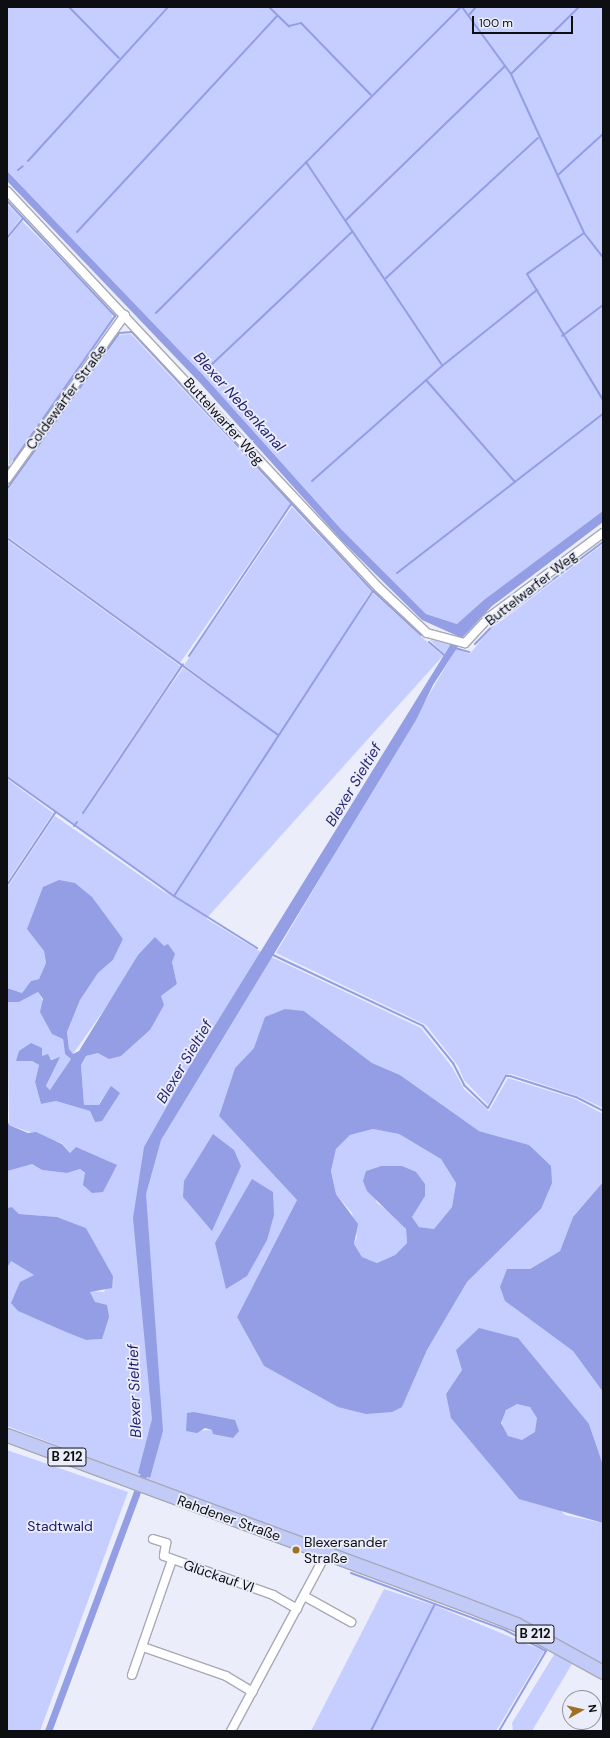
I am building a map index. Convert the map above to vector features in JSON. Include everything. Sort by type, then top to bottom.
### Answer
[{"type":"main road","name":"Rahdener Straße","points":[[7,1436],[516,1624],[603,1672]]},
{"type":"street","name":"Buttelwarfer Weg","points":[[7,191],[125,315],[378,587],[427,633],[449,637],[460,642],[470,640],[488,618],[603,533]]},
{"type":"street","name":"Coldewärfer Straße","points":[[7,479],[125,315]]},
{"type":"street","name":"Glückauf VI","points":[[153,1539],[166,1543],[164,1556],[172,1560],[273,1595],[297,1608]]},
{"type":"street","points":[[231,1731],[326,1554]]},
{"type":"street","points":[[132,1675],[172,1560]]},
{"type":"street","points":[[304,1596],[351,1622]]},
{"type":"street","points":[[143,1647],[226,1676],[253,1692]]},
{"type":"green space","points":[[7,7],[603,7],[603,514],[457,624],[426,614],[340,528],[203,375],[7,171]]},
{"type":"green space","points":[[7,204],[21,218],[7,236]]},
{"type":"green space","points":[[22,221],[111,311],[113,321],[9,466],[7,241]]},
{"type":"green space","points":[[131,334],[290,504],[180,663],[7,536],[7,491],[118,335]]},
{"type":"green space","points":[[292,507],[371,591],[278,734],[184,665]]},
{"type":"green space","points":[[7,540],[180,666],[74,824],[7,776]]},
{"type":"green space","points":[[603,544],[603,1108],[578,1096],[511,1074],[505,1075],[488,1105],[464,1080],[458,1066],[426,1025],[276,953],[456,649],[470,654],[488,631]]},
{"type":"green space","points":[[373,593],[443,656],[201,924],[131,861]]},
{"type":"green space","points":[[430,640],[452,642],[444,654]]},
{"type":"green space","points":[[183,668],[277,734],[168,890],[73,824]]},
{"type":"green space","points":[[7,779],[53,813],[7,882]]},
{"type":"green space","points":[[55,816],[174,899],[261,952],[421,1028],[452,1067],[464,1089],[489,1111],[508,1078],[575,1099],[603,1114],[603,1182],[573,1217],[560,1251],[530,1269],[507,1269],[505,1301],[573,1351],[603,1392],[603,1465],[589,1424],[462,1370],[446,1394],[565,1515],[603,1523],[603,1667],[527,1625],[7,1426],[7,1268],[11,1261],[34,1275],[18,1311],[86,1340],[102,1339],[90,1291],[104,1292],[113,1276],[86,1228],[57,1217],[19,1214],[12,1207],[7,1208],[7,1171],[16,1166],[32,1164],[42,1170],[67,1173],[80,1169],[103,1192],[62,1143],[9,1125],[7,1002],[19,1002],[38,992],[63,1039],[65,1054],[71,1059],[51,1090],[46,1087],[59,1058],[32,1061],[39,1065],[35,1082],[41,1104],[56,1101],[90,1111],[95,1122],[103,1095],[99,1105],[84,1106],[81,1065],[86,1056],[98,1053],[121,1056],[150,1030],[161,996],[177,984],[172,962],[155,937],[73,1054],[69,1049],[67,1032],[80,1000],[98,973],[113,960],[123,939],[107,920],[27,928],[44,951],[46,963],[39,979],[31,981],[22,993],[7,988],[7,888]],"holes":[[[304,1011],[372,1063],[400,1075],[479,1131],[529,1145],[541,1209],[467,1282],[427,1350],[402,1407],[339,1407],[264,1366],[237,1317],[297,1200],[219,1116],[235,1068],[254,1048]],[[193,1412],[214,1419],[212,1430],[186,1431]]]},
{"type":"green space","points":[[373,1129],[399,1134],[441,1159],[456,1183],[452,1207],[434,1229],[419,1227],[412,1217],[424,1196],[402,1166],[381,1166],[366,1171],[377,1203],[398,1218],[406,1229],[407,1243],[395,1255],[377,1263],[362,1257],[354,1244],[357,1237],[352,1213],[336,1194],[331,1171],[336,1149],[350,1135]]},
{"type":"green space","points":[[524,1404],[533,1409],[537,1415],[537,1429],[533,1435],[524,1440],[516,1440],[507,1435],[503,1429],[502,1418],[507,1409],[513,1405]]},
{"type":"green space","name":"Stadtwald","points":[[7,1450],[128,1492],[40,1731],[7,1731]]},
{"type":"green space","points":[[384,1589],[436,1606],[544,1651],[496,1731],[311,1731]]},
{"type":"green space","points":[[555,1653],[572,1664],[532,1731],[513,1731],[512,1723]]},
{"type":"shaded area","points":[[7,171],[203,375],[340,528],[426,614],[457,624],[484,600],[603,511],[603,522],[492,606],[462,638],[422,620],[342,541],[201,384],[7,181]]},
{"type":"shaded area","points":[[452,642],[459,645],[433,685],[416,720],[161,1140],[146,1194],[163,1431],[150,1478],[138,1473],[152,1419],[133,1218],[144,1147],[188,1069]]},
{"type":"shaded area","points":[[59,880],[75,883],[92,897],[123,939],[113,960],[98,973],[80,1000],[67,1032],[69,1049],[73,1054],[79,1051],[138,955],[155,937],[164,946],[168,944],[175,954],[172,962],[177,984],[161,996],[164,1005],[150,1030],[121,1056],[109,1059],[98,1053],[86,1056],[81,1065],[84,1105],[99,1105],[111,1086],[120,1093],[102,1121],[95,1122],[90,1111],[56,1101],[41,1104],[35,1082],[39,1065],[32,1061],[16,1061],[19,1051],[31,1043],[42,1048],[42,1056],[48,1054],[51,1060],[60,1057],[46,1086],[50,1090],[71,1059],[65,1054],[63,1039],[52,1034],[40,1012],[43,999],[38,992],[19,1002],[7,1002],[7,988],[22,993],[31,981],[39,979],[46,963],[44,951],[27,929],[43,887]]},
{"type":"shaded area","points":[[285,1009],[304,1011],[372,1063],[400,1075],[479,1131],[529,1145],[551,1166],[552,1183],[541,1209],[467,1282],[427,1350],[402,1407],[392,1412],[366,1414],[338,1407],[264,1366],[237,1317],[297,1200],[219,1116],[235,1068],[254,1048],[265,1017]],"holes":[[[373,1129],[399,1134],[441,1159],[456,1183],[452,1207],[434,1229],[419,1227],[412,1217],[425,1196],[425,1184],[416,1172],[402,1166],[381,1166],[366,1171],[363,1181],[367,1191],[406,1229],[407,1243],[395,1255],[377,1263],[362,1257],[354,1244],[358,1224],[336,1194],[331,1171],[336,1149],[350,1135]]]},
{"type":"shaded area","points":[[7,1119],[9,1125],[28,1133],[36,1132],[62,1144],[70,1153],[76,1147],[117,1165],[103,1192],[92,1193],[83,1185],[85,1173],[80,1169],[67,1173],[42,1170],[32,1164],[7,1171]]},
{"type":"shaded area","points":[[213,1134],[234,1150],[241,1166],[212,1231],[183,1197],[184,1181]]},
{"type":"shaded area","points":[[252,1179],[273,1192],[274,1215],[267,1240],[247,1276],[226,1289],[215,1243]]},
{"type":"shaded area","points":[[603,1182],[603,1392],[573,1351],[505,1301],[500,1287],[507,1269],[530,1269],[560,1251],[573,1217]]},
{"type":"shaded area","points":[[12,1207],[19,1214],[57,1217],[86,1228],[113,1276],[112,1288],[90,1292],[95,1302],[107,1305],[109,1317],[102,1339],[86,1340],[18,1311],[11,1303],[20,1282],[34,1275],[11,1261],[7,1268],[7,1208]]},
{"type":"shaded area","points":[[479,1328],[518,1338],[589,1424],[603,1465],[603,1523],[519,1499],[451,1418],[446,1394],[462,1370],[456,1350]],"holes":[[[517,1404],[530,1407],[537,1418],[535,1432],[522,1440],[508,1436],[501,1423],[506,1410]]]},
{"type":"shaded area","points":[[194,1412],[235,1420],[239,1431],[233,1438],[213,1434],[212,1430],[205,1428],[197,1433],[186,1431],[187,1413]]},
{"type":"waterway","points":[[69,7],[119,58]]},
{"type":"waterway","points":[[28,161],[168,7]]},
{"type":"waterway","points":[[269,7],[289,26],[301,23],[371,95]]},
{"type":"waterway","points":[[156,313],[461,7]]},
{"type":"waterway","points":[[462,7],[511,74],[584,233],[603,257]]},
{"type":"waterway","points":[[469,15],[476,7]]},
{"type":"waterway","points":[[511,74],[579,7]]},
{"type":"waterway","points":[[77,232],[277,16]]},
{"type":"waterway","points":[[346,220],[505,66]]},
{"type":"waterway","points":[[559,174],[603,134]]},
{"type":"waterway","points":[[385,279],[538,138]]},
{"type":"waterway","points":[[306,162],[442,365]]},
{"type":"waterway","points":[[18,170],[23,166]]},
{"type":"waterway","points":[[7,201],[115,316],[14,460]]},
{"type":"waterway","points":[[7,238],[23,218]]},
{"type":"waterway","name":"Blexer Nebenkanal","points":[[208,368],[352,232]]},
{"type":"waterway","points":[[584,233],[527,274],[603,400]]},
{"type":"waterway","points":[[312,481],[442,366],[537,290]]},
{"type":"waterway","points":[[562,336],[603,305]]},
{"type":"waterway","points":[[7,489],[119,333],[132,332],[373,591],[421,635]]},
{"type":"waterway","points":[[426,380],[515,482]]},
{"type":"waterway","points":[[397,573],[603,414]]},
{"type":"waterway","points":[[189,656],[291,504]]},
{"type":"waterway","points":[[7,538],[278,735]]},
{"type":"waterway","points":[[475,644],[495,623],[603,542]]},
{"type":"waterway","points":[[174,896],[373,591]]},
{"type":"waterway","points":[[429,642],[445,656]]},
{"type":"waterway","points":[[455,648],[469,652]]},
{"type":"waterway","points":[[83,813],[183,664]]},
{"type":"waterway","points":[[7,777],[174,896],[257,948]]},
{"type":"waterway","points":[[7,885],[55,813]]},
{"type":"waterway","points":[[74,826],[77,822]]},
{"type":"waterway","points":[[273,955],[423,1026],[453,1063],[464,1085],[488,1108],[506,1076],[510,1076],[576,1097],[603,1111]]},
{"type":"waterway","name":"Blexer Sieltief","points":[[48,1731],[146,1467]]},
{"type":"waterway","points":[[351,1573],[505,1630],[546,1651],[499,1731]]},
{"type":"waterway","points":[[371,1731],[435,1604]]},
{"type":"place","name":"Blexersander Straße","points":[[296,1550]]}]
